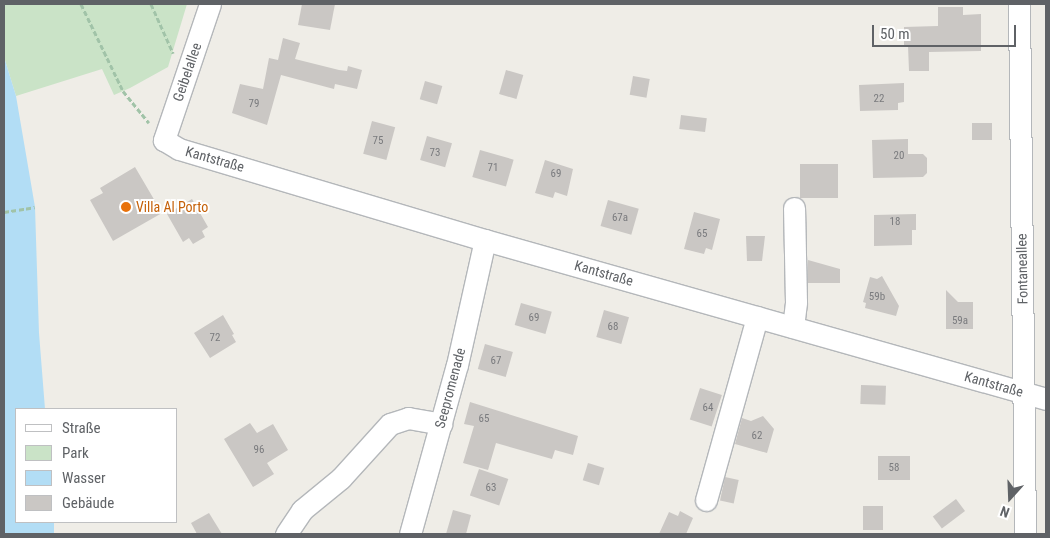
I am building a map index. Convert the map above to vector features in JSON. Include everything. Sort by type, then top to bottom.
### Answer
[{"type":"street","name":"Geibelallee","points":[[164,140],[210,4]]},
{"type":"street","name":"Fontaneallee","points":[[1019,4],[1024,534]]},
{"type":"street","name":"Kantstraße","points":[[164,140],[179,149],[485,240],[1046,399]]},
{"type":"street","points":[[793,327],[796,302],[794,208]]},
{"type":"street","name":"Seepromenade","points":[[410,534],[457,365],[485,240]]},
{"type":"street","points":[[706,500],[757,317]]},
{"type":"street","points":[[286,534],[302,510],[341,478],[390,424],[408,418],[440,424]]},
{"type":"path","points":[[81,4],[123,91],[164,140]]},
{"type":"path","points":[[151,4],[185,78]]},
{"type":"path","points":[[4,212],[35,207]]},
{"type":"green space","points":[[4,4],[187,4],[168,67],[130,88],[114,95],[102,69],[16,96],[4,57]]},
{"type":"water","points":[[4,57],[16,96],[35,207],[39,333],[45,408],[15,408],[15,523],[54,523],[54,534],[4,534]]},
{"type":"building","points":[[302,4],[335,4],[330,30],[298,25]]},
{"type":"building","points":[[938,7],[963,7],[963,15],[981,14],[981,51],[929,52],[929,71],[909,71],[908,46],[904,46],[904,27],[938,26]]},
{"type":"building","points":[[283,38],[300,43],[295,59],[339,70],[347,71],[348,66],[362,70],[357,89],[335,84],[334,89],[281,75],[267,125],[232,113],[240,84],[263,89],[269,58],[278,60]]},
{"type":"building","points":[[506,70],[523,75],[516,99],[499,94]]},
{"type":"building","points":[[633,76],[650,79],[646,98],[630,95]]},
{"type":"building","points":[[425,81],[442,86],[437,104],[420,99]]},
{"type":"building","points":[[904,83],[904,102],[898,103],[898,110],[860,111],[859,85]]},
{"type":"building","points":[[681,115],[707,118],[705,132],[679,129]]},
{"type":"building","points":[[372,121],[395,127],[386,160],[363,154]]},
{"type":"building","points":[[972,123],[992,123],[992,140],[972,140]]},
{"type":"building","points":[[427,136],[452,143],[445,167],[420,160]]},
{"type":"building","points":[[908,139],[908,154],[923,154],[927,158],[927,173],[923,177],[873,178],[872,140]]},
{"type":"building","points":[[480,150],[514,160],[506,187],[472,177]]},
{"type":"building","points":[[545,160],[573,169],[567,196],[555,192],[553,198],[535,193]]},
{"type":"building","points":[[800,164],[838,164],[838,198],[800,198]]},
{"type":"building","name":"Villa Al Porto","points":[[135,167],[162,213],[113,241],[90,200],[103,193],[100,188]]},
{"type":"building","points":[[192,199],[208,227],[202,231],[205,237],[193,244],[189,238],[183,242],[167,214]]},
{"type":"building","points":[[608,200],[639,209],[631,235],[601,226]]},
{"type":"building","points":[[694,212],[720,219],[712,250],[706,248],[704,254],[684,249]]},
{"type":"building","points":[[916,214],[916,230],[912,230],[912,245],[874,246],[874,215]]},
{"type":"building","points":[[746,236],[765,236],[762,261],[747,261]]},
{"type":"building","points":[[808,260],[840,269],[840,283],[808,283]]},
{"type":"building","points":[[882,276],[899,306],[896,316],[865,308],[866,303],[863,302],[870,277],[877,279]]},
{"type":"building","points":[[946,290],[958,302],[973,302],[973,329],[946,329]]},
{"type":"building","points":[[521,303],[552,312],[545,334],[515,325]]},
{"type":"building","points":[[604,310],[629,317],[621,344],[596,337]]},
{"type":"building","points":[[223,315],[234,334],[232,335],[236,342],[210,358],[194,333]]},
{"type":"building","points":[[485,344],[513,352],[506,377],[478,369]]},
{"type":"building","points":[[861,385],[886,386],[885,405],[860,404]]},
{"type":"building","points":[[700,388],[722,395],[712,426],[690,419]]},
{"type":"building","points":[[470,402],[578,436],[573,455],[555,450],[552,459],[496,443],[488,470],[463,463],[474,426],[464,424]]},
{"type":"building","points":[[763,416],[774,429],[767,453],[735,444],[742,418],[751,421]]},
{"type":"building","points":[[250,423],[257,433],[273,424],[288,450],[267,463],[274,474],[253,487],[224,439]]},
{"type":"building","points":[[878,456],[910,456],[910,480],[878,480]]},
{"type":"building","points":[[588,463],[604,468],[599,485],[583,480]]},
{"type":"building","points":[[479,469],[508,479],[499,506],[470,495]]},
{"type":"building","points":[[725,477],[739,480],[734,503],[720,500]]},
{"type":"building","points":[[956,499],[965,511],[942,528],[933,516]]},
{"type":"building","points":[[863,506],[883,506],[883,530],[863,530]]},
{"type":"building","points":[[453,510],[471,515],[466,534],[446,534]]},
{"type":"building","points":[[680,511],[693,518],[686,534],[659,534],[669,512],[678,516]]},
{"type":"building","points":[[209,513],[222,534],[197,534],[191,523]]},
{"type":"place","name":"Villa Al Porto","points":[[126,207]]}]
